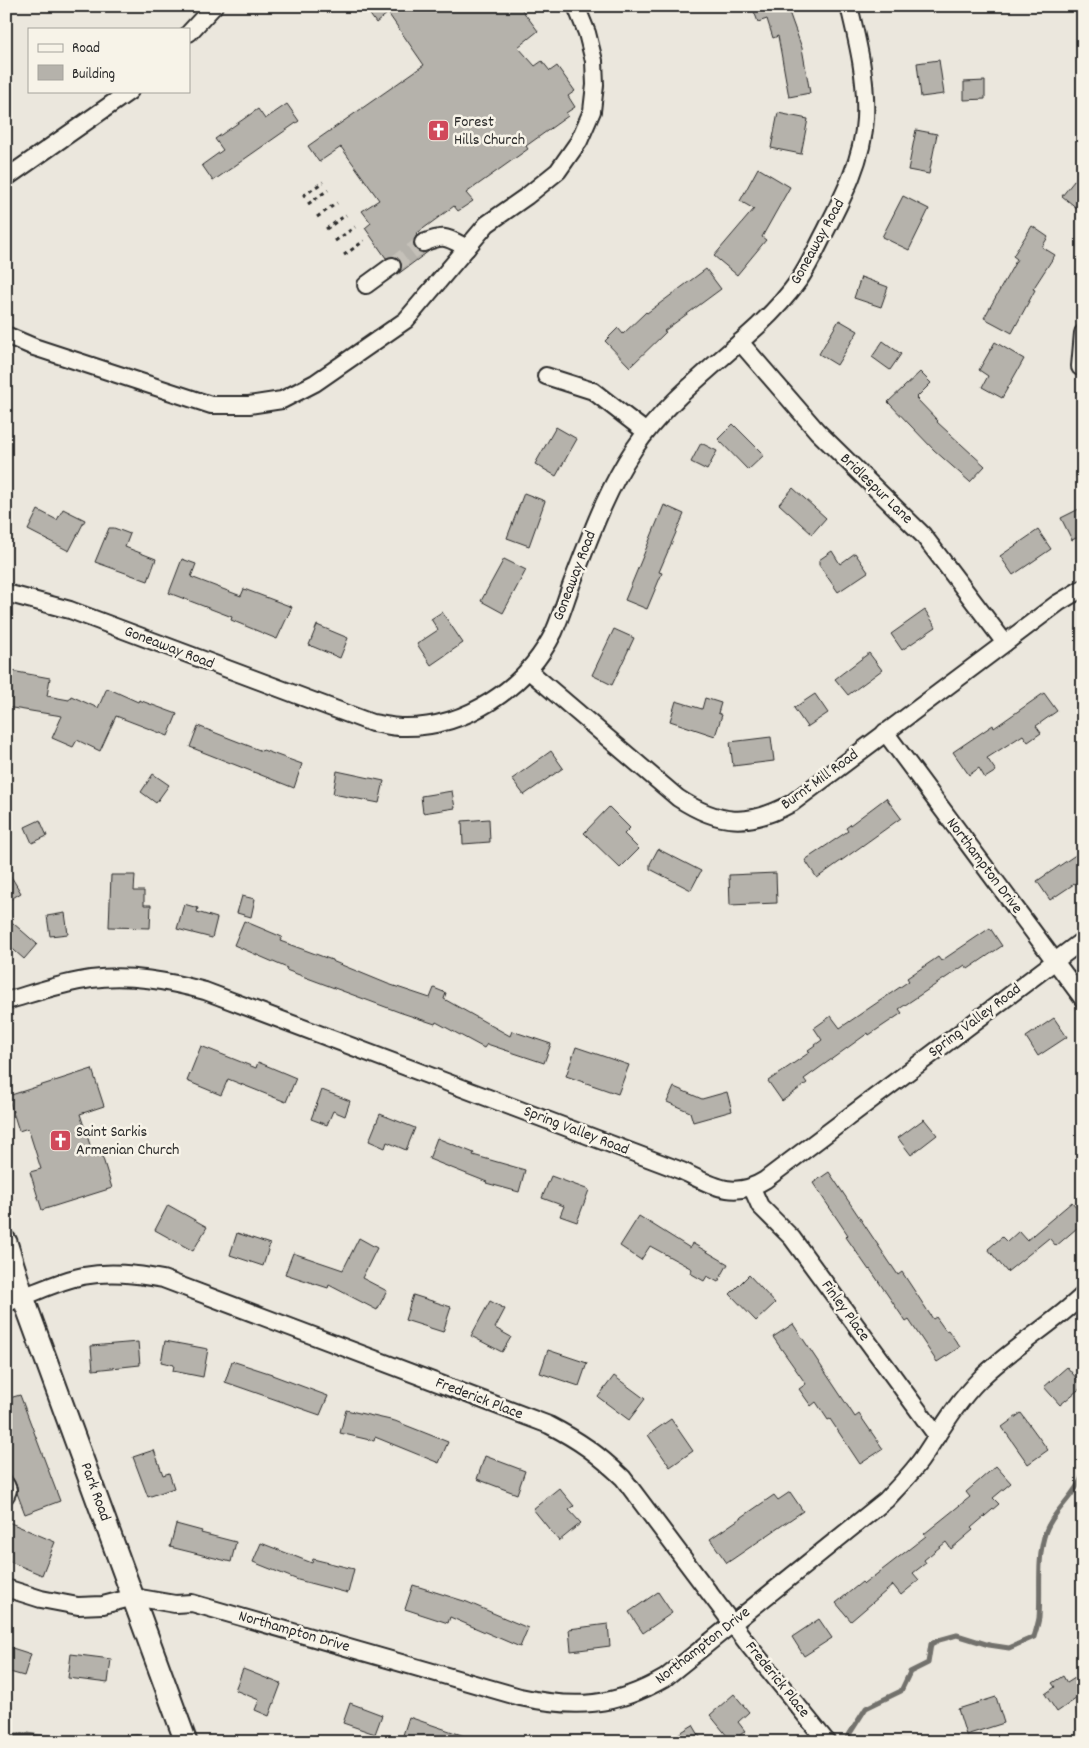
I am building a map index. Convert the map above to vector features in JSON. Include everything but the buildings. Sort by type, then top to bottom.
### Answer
[{"type":"main road","name":"Park Road","points":[[6,1242],[15,1300],[134,1597],[186,1742]]},
{"type":"street","points":[[190,33],[214,6]]},
{"type":"street","points":[[6,335],[34,347],[211,405],[249,405],[282,400],[315,383],[406,320],[487,224],[558,171],[579,141],[592,111],[595,85],[592,52],[587,33],[576,6]]},
{"type":"street","name":"Goneaway Road","points":[[6,593],[70,610],[372,723],[400,727],[424,726],[449,721],[474,711],[495,699],[518,681],[528,670],[540,655],[554,631],[598,517],[614,482],[646,432],[688,389],[780,304],[799,280],[841,201],[851,177],[866,121],[866,96],[860,51],[849,6]]},
{"type":"street","points":[[6,178],[129,92]]},
{"type":"street","points":[[423,243],[439,237],[449,238],[466,248]]},
{"type":"street","points":[[366,286],[392,266]]},
{"type":"street","points":[[1080,367],[1083,333]]},
{"type":"street","name":"Bridlespur Lane","points":[[740,342],[817,431],[923,534],[1005,643]]},
{"type":"street","points":[[546,376],[594,392],[646,432]]},
{"type":"street","name":"Burnt Mill Road","points":[[528,670],[678,798],[693,808],[712,816],[732,820],[746,819],[765,816],[792,803],[1005,643],[1083,588]]},
{"type":"street","name":"Northampton Drive","points":[[885,732],[1083,999]]},
{"type":"street","name":"Spring Valley Road","points":[[6,1001],[62,985],[92,979],[143,978],[178,984],[214,994],[682,1171],[718,1188],[736,1190],[752,1188],[1083,940]]},
{"type":"street","name":"Finley Place","points":[[752,1188],[760,1206],[792,1238],[937,1436]]},
{"type":"street","name":"Frederick Place","points":[[15,1300],[84,1276],[118,1273],[138,1274],[163,1279],[549,1426],[576,1439],[601,1457],[623,1478],[733,1624],[827,1742]]},
{"type":"street","name":"Northampton Drive","points":[[6,1588],[41,1599],[78,1606],[103,1605],[134,1597],[175,1604],[192,1603],[520,1697],[548,1703],[577,1705],[606,1702],[652,1686],[665,1678],[886,1500],[910,1474],[956,1406],[979,1380],[1083,1295]]},
{"type":"street","points":[[6,1485],[8,1490],[6,1494]]},
{"type":"path","points":[[303,196],[323,182]]},
{"type":"path","points":[[308,204],[328,190]]},
{"type":"path","points":[[318,217],[337,203]]},
{"type":"path","points":[[326,229],[346,215]]},
{"type":"path","points":[[335,241],[355,228]]},
{"type":"path","points":[[344,255],[364,240]]},
{"type":"waterway","points":[[847,1738],[866,1708],[901,1691],[910,1672],[928,1663],[931,1644],[957,1635],[989,1645],[1009,1648],[1034,1637],[1039,1618],[1040,1567],[1044,1537],[1051,1520],[1074,1491],[1083,1475]]},
{"type":"waterway","points":[[6,1735],[28,1735],[67,1742]]},
{"type":"waterway","points":[[82,1742],[137,1737],[151,1742]]},
{"type":"tunnel","points":[[392,266],[423,243]]},
{"type":"place","name":"Forest Hills Church","points":[[438,131]]},
{"type":"place","name":"Saint Sarkis Armenian Church","points":[[60,1141]]}]
